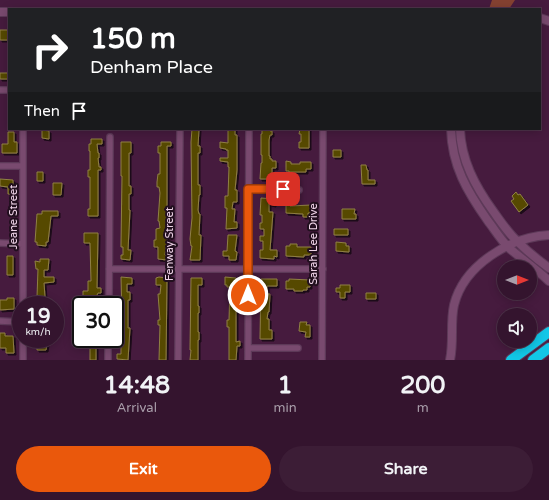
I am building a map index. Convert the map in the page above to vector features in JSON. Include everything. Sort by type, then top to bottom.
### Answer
[{"type":"highway","points":[[511,360],[549,332]]},
{"type":"highway","points":[[533,360],[549,348]]},
{"type":"street","name":"Jeane Street","points":[[23,130],[23,296]]},
{"type":"street","name":"Fenway Street","points":[[178,360],[180,130]]},
{"type":"street","points":[[248,360],[249,130]]},
{"type":"street","name":"Sarah Lee Drive","points":[[322,360],[323,130]]},
{"type":"street","points":[[451,130],[456,163],[463,181],[476,204],[508,247],[549,281]]},
{"type":"street","points":[[460,130],[464,155],[476,185],[502,223],[518,242],[549,268]]},
{"type":"street","points":[[109,296],[110,137]]},
{"type":"street","points":[[0,166],[22,166]]},
{"type":"street","points":[[248,189],[299,190]]},
{"type":"street","points":[[450,360],[454,306],[462,286],[470,275],[480,265],[500,250],[531,237],[549,235]]},
{"type":"street","points":[[0,244],[23,244]]},
{"type":"street","points":[[109,269],[323,269]]},
{"type":"street","points":[[0,322],[12,322]]},
{"type":"street","points":[[23,348],[23,360]]},
{"type":"street","points":[[108,348],[108,360]]},
{"type":"street","points":[[248,348],[298,348]]},
{"type":"shaded area","points":[[492,0],[515,0],[510,8],[489,8]]},
{"type":"building","points":[[0,30],[8,30],[8,40],[0,40]]},
{"type":"building","points":[[0,73],[8,73],[8,79],[0,79]]},
{"type":"building","points":[[42,130],[49,131],[49,139],[42,138]]},
{"type":"building","points":[[192,130],[199,130],[198,146],[200,146],[200,153],[198,153],[198,185],[200,185],[200,195],[198,210],[200,214],[199,235],[201,235],[200,260],[190,260],[192,246],[190,239],[192,218]]},
{"type":"building","points":[[228,130],[235,130],[235,135],[237,135],[237,170],[235,190],[237,190],[237,202],[233,202],[232,209],[235,209],[234,222],[237,222],[237,228],[226,229],[227,208],[225,208],[225,196],[228,196],[229,167],[228,162],[220,161],[220,158],[228,158],[228,150],[220,148],[220,142],[228,143]]},
{"type":"building","points":[[262,130],[272,131],[272,135],[270,135],[269,140],[269,156],[272,161],[276,161],[276,168],[272,168],[272,182],[268,182],[268,179],[260,179],[262,163]]},
{"type":"building","points":[[300,130],[309,130],[309,148],[299,148],[301,134],[299,134]]},
{"type":"building","points":[[8,132],[14,132],[14,142],[17,142],[17,153],[2,153],[2,144],[8,144]]},
{"type":"building","points":[[91,139],[102,139],[102,144],[97,144],[99,153],[99,167],[101,167],[101,170],[98,170],[98,216],[88,216],[88,209],[90,209],[90,177],[88,177],[88,170],[90,170],[89,144],[91,144]]},
{"type":"building","points":[[121,142],[131,142],[131,153],[129,153],[129,186],[131,186],[131,194],[129,194],[130,210],[128,250],[131,250],[130,260],[121,259],[121,255],[123,255],[123,247],[121,247]]},
{"type":"building","points":[[161,142],[171,142],[171,146],[167,146],[167,245],[165,255],[167,255],[167,260],[158,259],[158,247],[154,247],[154,240],[156,240],[156,229],[160,228],[158,221],[160,193],[159,187],[157,187],[157,182],[158,174],[160,174],[160,153],[158,153],[158,146],[161,146]]},
{"type":"building","points":[[333,150],[341,150],[341,157],[333,157]]},
{"type":"building","points":[[286,161],[291,162],[291,164],[311,162],[311,169],[306,169],[306,172],[289,172],[286,171]]},
{"type":"building","points":[[361,165],[366,165],[368,170],[368,180],[375,180],[375,184],[362,184]]},
{"type":"building","points":[[37,172],[43,172],[43,181],[37,181]]},
{"type":"building","points":[[0,179],[13,180],[13,194],[8,194],[8,187],[0,186]]},
{"type":"building","points":[[53,183],[62,183],[61,195],[53,195]]},
{"type":"building","points":[[516,192],[518,195],[520,194],[528,205],[519,212],[511,201],[514,199],[512,196]]},
{"type":"building","points":[[261,198],[274,199],[274,205],[269,204],[269,212],[273,212],[270,250],[277,250],[277,257],[274,256],[274,259],[260,258],[260,250],[263,250],[263,241],[260,241],[260,236],[264,236],[264,229],[260,229],[260,223],[262,223],[262,215],[260,215]]},
{"type":"building","points":[[286,204],[290,204],[290,206],[311,205],[311,213],[308,213],[308,217],[303,217],[303,214],[286,213]]},
{"type":"building","points":[[342,209],[355,209],[354,214],[356,214],[356,219],[342,219]]},
{"type":"building","points":[[42,211],[58,211],[58,216],[51,216],[48,242],[46,242],[46,246],[37,245],[37,242],[35,242],[37,214],[42,214]]},
{"type":"building","points":[[334,229],[348,229],[348,235],[334,235]]},
{"type":"building","points":[[84,233],[98,233],[97,288],[101,288],[101,293],[98,293],[97,296],[83,296],[83,291],[88,291],[88,281],[91,281],[90,243],[84,243]]},
{"type":"building","points":[[228,235],[237,235],[235,251],[237,252],[236,260],[229,260],[229,256],[223,256],[223,251],[227,251]]},
{"type":"building","points":[[336,242],[346,243],[346,246],[349,246],[349,252],[336,251]]},
{"type":"building","points":[[290,244],[297,244],[297,247],[311,247],[311,255],[304,255],[304,257],[286,256],[286,246],[290,246]]},
{"type":"building","points":[[7,256],[13,256],[13,275],[7,275]]},
{"type":"building","points":[[40,259],[49,259],[48,270],[44,270],[44,277],[54,277],[54,282],[44,283],[45,296],[37,296],[38,269],[36,269],[35,261],[40,262]]},
{"type":"building","points":[[121,277],[132,278],[132,284],[127,284],[127,292],[130,292],[130,300],[128,300],[128,328],[130,328],[128,360],[117,359],[117,354],[121,354],[121,348],[124,348],[124,296],[121,296]]},
{"type":"building","points":[[225,277],[236,278],[236,288],[241,288],[241,293],[237,293],[236,301],[236,342],[240,341],[240,346],[237,346],[236,360],[229,360],[229,327],[227,327],[227,320],[229,320],[230,287],[225,285]]},
{"type":"building","points":[[156,278],[167,278],[166,360],[159,360],[160,325],[158,325],[158,320],[160,320],[158,294],[160,294],[161,285],[156,285]]},
{"type":"building","points":[[191,278],[202,278],[202,285],[198,285],[198,360],[190,360]]},
{"type":"building","points":[[261,279],[277,279],[277,286],[267,286],[267,294],[270,294],[267,319],[269,319],[269,330],[272,330],[272,339],[260,339]]},
{"type":"building","points":[[289,279],[310,280],[310,287],[307,287],[307,290],[303,291],[286,289],[286,281],[289,281]]},
{"type":"building","points":[[340,285],[350,285],[350,292],[345,292],[345,298],[340,298],[340,292],[336,292],[336,288],[340,288]]},
{"type":"building","points":[[366,293],[376,293],[376,299],[366,299]]},
{"type":"building","points":[[7,298],[12,298],[12,309],[0,310],[0,300],[7,300]]},
{"type":"building","points":[[300,322],[307,322],[306,325],[310,325],[310,337],[305,337],[306,332],[299,331]]},
{"type":"building","points":[[0,333],[5,333],[5,336],[12,336],[12,348],[14,348],[14,353],[6,353],[6,348],[0,348]]},
{"type":"building","points":[[37,348],[46,348],[46,350],[37,350]]},
{"type":"building","points":[[90,348],[96,348],[96,360],[90,360]]},
{"type":"route","points":[[248,295],[248,189],[283,189]]}]
